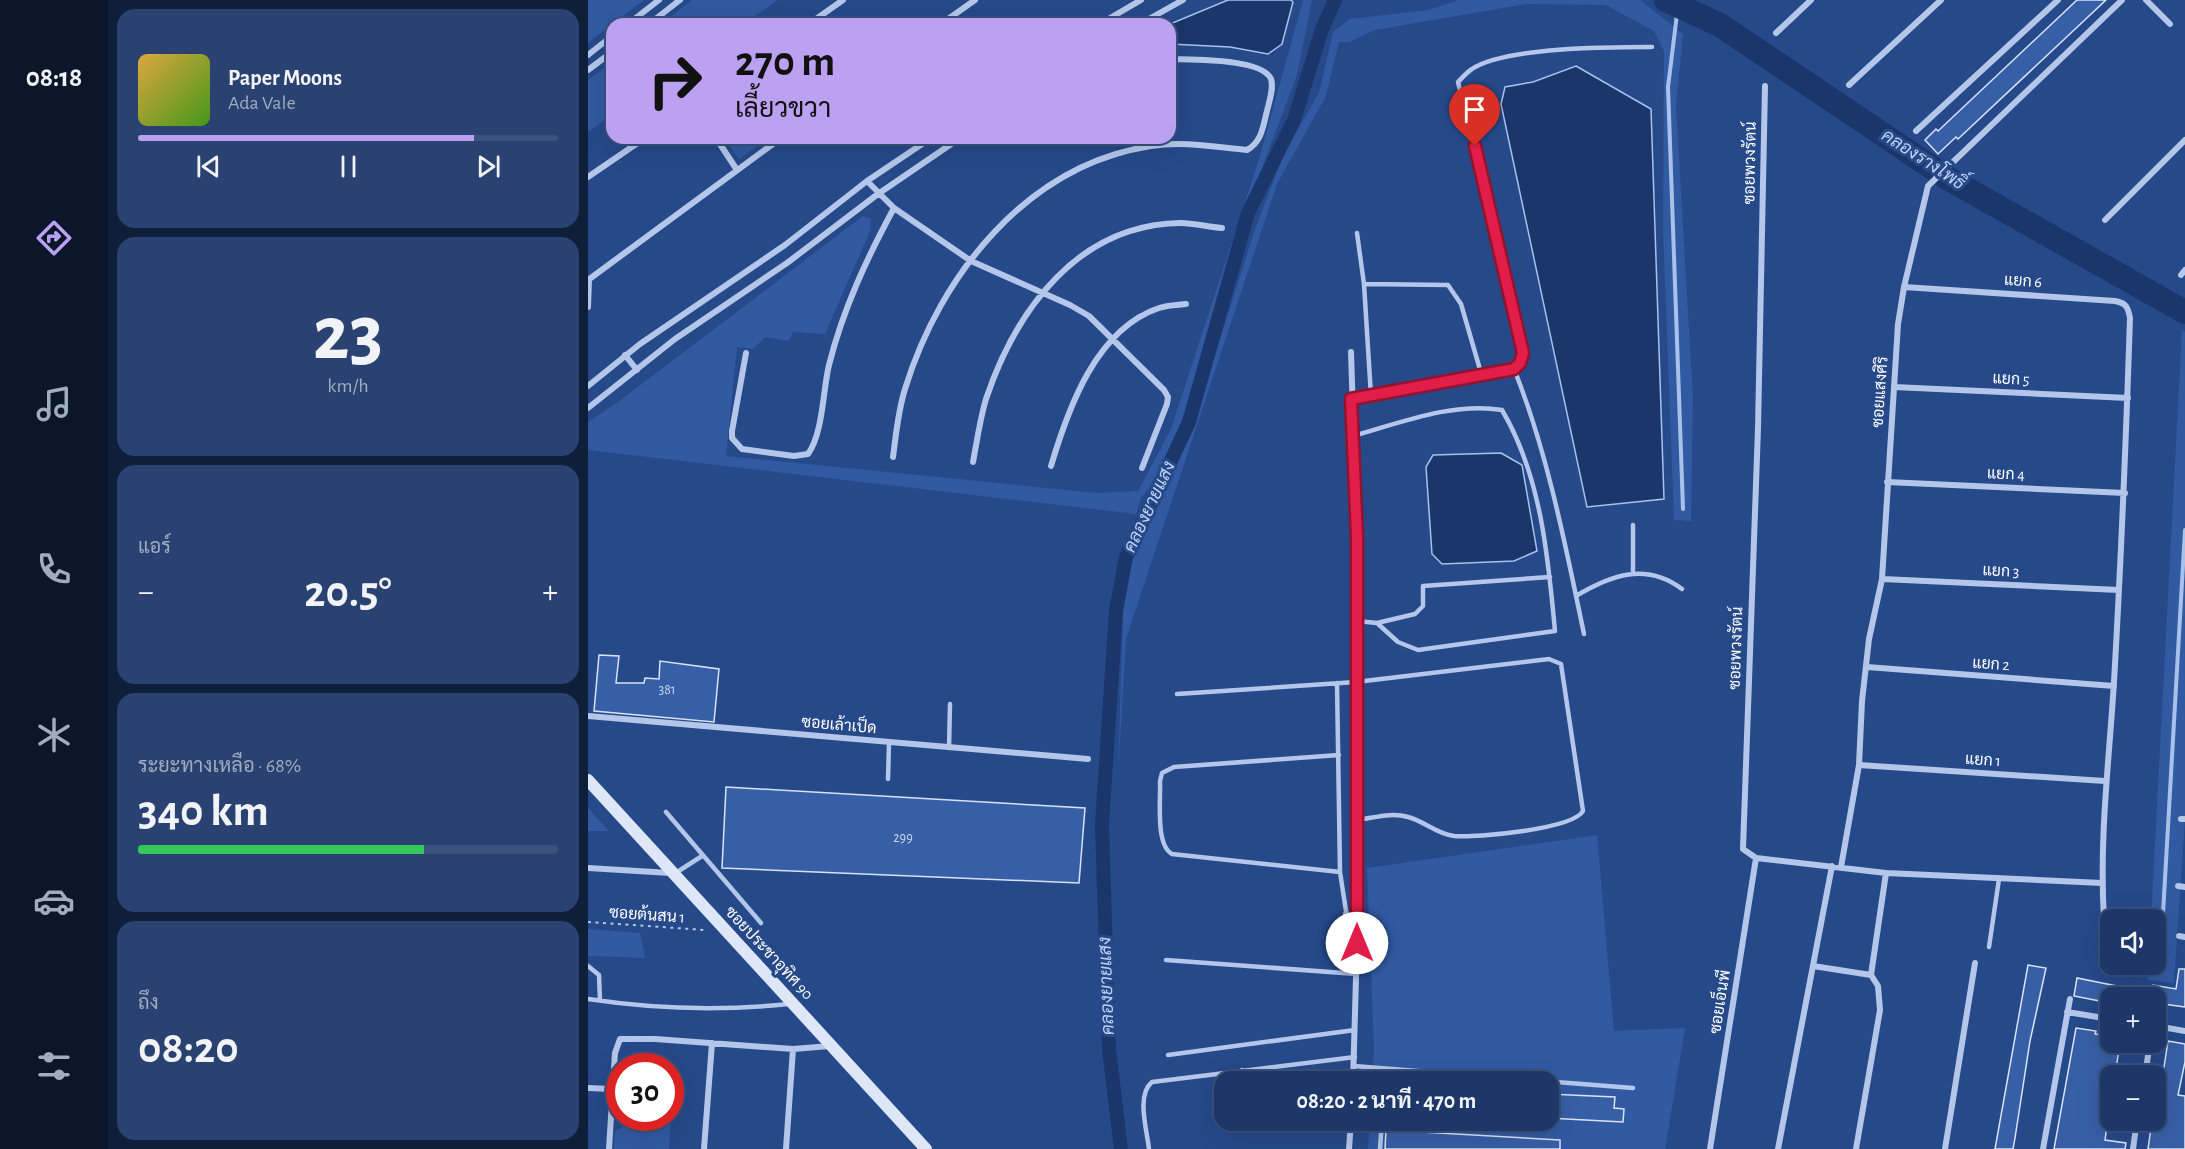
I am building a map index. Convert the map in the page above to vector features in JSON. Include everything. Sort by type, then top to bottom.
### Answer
[{"type":"street","points":[[636,18],[659,0]]},
{"type":"street","points":[[657,18],[680,0]]},
{"type":"street","points":[[817,18],[843,0]]},
{"type":"street","points":[[949,18],[975,0]]},
{"type":"street","points":[[1110,18],[1141,0]]},
{"type":"street","points":[[1151,18],[1183,0]]},
{"type":"street","points":[[1776,33],[1811,0]]},
{"type":"street","points":[[1849,85],[1941,0]]},
{"type":"street","points":[[1916,131],[2058,0]]},
{"type":"street","name":"ซอยแสงศิริ","points":[[1841,867],[1859,765],[1862,701],[1869,639],[1882,579],[1894,387],[1904,287],[1928,186],[1946,166],[2122,0]]},
{"type":"street","points":[[2146,0],[2170,24]]},
{"type":"street","points":[[588,55],[606,41]]},
{"type":"street","points":[[588,70],[606,56]]},
{"type":"street","points":[[893,457],[904,391],[921,345],[942,305],[971,261],[992,233],[1022,203],[1056,179],[1100,159],[1151,146],[1188,144],[1247,150],[1255,146],[1261,134],[1271,96],[1272,80],[1266,72],[1225,61],[1176,59]]},
{"type":"street","name":"ซอยพวงรัตน์","points":[[1756,858],[1747,854],[1742,844],[1758,428],[1765,86]]},
{"type":"street","points":[[2105,220],[2185,140]]},
{"type":"street","points":[[588,177],[636,144]]},
{"type":"street","points":[[720,144],[737,170]]},
{"type":"street","points":[[588,307],[588,280],[773,144]]},
{"type":"street","points":[[588,386],[625,355],[785,245],[867,181],[922,144]]},
{"type":"street","points":[[588,408],[675,339],[787,263],[878,194],[951,144]]},
{"type":"street","points":[[867,181],[894,208],[971,261],[1042,292],[1089,316],[1114,339],[1168,397],[1142,468]]},
{"type":"street","points":[[746,353],[732,431],[736,445],[742,449],[794,456],[808,454],[815,438],[829,364],[848,302],[894,208]]},
{"type":"street","points":[[973,462],[986,400],[1011,339],[1042,292],[1063,268],[1080,256],[1142,228],[1181,223],[1222,228]]},
{"type":"street","name":"แยก 6","points":[[1904,287],[2123,303],[2128,308],[2130,318],[2128,398]]},
{"type":"street","points":[[1050,466],[1064,423],[1078,393],[1114,339],[1135,321],[1159,308],[1186,304]]},
{"type":"street","points":[[1352,352],[1351,399],[1357,621],[1357,974],[1354,1071]]},
{"type":"street","points":[[625,355],[637,370]]},
{"type":"street","name":"แยก 5","points":[[1894,387],[2128,398]]},
{"type":"street","points":[[2103,909],[2105,781],[2114,686],[2128,398]]},
{"type":"street","name":"แยก 4","points":[[1887,482],[2125,493]]},
{"type":"street","name":"แยก 3","points":[[1882,579],[2119,590]]},
{"type":"street","name":"แยก 2","points":[[1867,667],[2114,686]]},
{"type":"street","name":"ซอยเล้าเป็ด","points":[[588,716],[1088,759]]},
{"type":"street","name":"แยก 1","points":[[1859,765],[2105,781]]},
{"type":"street","name":"ซอยประชาอุทิศ 90","points":[[588,780],[926,1149]]},
{"type":"street","points":[[1756,858],[1886,873],[2102,883]]},
{"type":"street","name":"ซอยเอ็นพี","points":[[1710,1149],[1756,858]]},
{"type":"street","points":[[1778,1149],[1832,866]]},
{"type":"street","points":[[588,868],[650,870],[674,874]]},
{"type":"street","points":[[1856,1149],[1880,1010],[1878,986],[1871,975],[1886,873]]},
{"type":"street","points":[[1945,1149],[1974,963]]},
{"type":"street","points":[[1812,966],[1871,975]]},
{"type":"street","points":[[2043,1149],[2070,999]]},
{"type":"street","points":[[2067,1012],[2100,1017]]},
{"type":"street","points":[[2166,1028],[2185,1031]]},
{"type":"street","points":[[615,1053],[620,1040],[625,1037],[794,1049],[833,1046]]},
{"type":"street","points":[[704,1149],[712,1043]]},
{"type":"street","points":[[786,1149],[794,1049]]},
{"type":"street","points":[[588,1088],[606,1089]]},
{"type":"street","points":[[609,1149],[610,1131]]},
{"type":"street","points":[[1349,1149],[1350,1131]]},
{"type":"street","points":[[2133,1149],[2135,1131]]},
{"type":"lane","points":[[1351,399],[1481,373],[1514,369],[1520,363],[1523,353],[1458,82],[1472,68],[1506,56],[1606,47],[1652,47]]},
{"type":"lane","points":[[1358,233],[1364,284],[1371,396]]},
{"type":"lane","points":[[1364,284],[1448,285],[1461,304],[1481,373]]},
{"type":"lane","points":[[1514,369],[1527,401],[1584,634]]},
{"type":"lane","points":[[1353,436],[1445,411],[1485,407],[1502,410],[1514,431],[1545,533],[1555,631],[1418,650],[1398,642],[1377,623]]},
{"type":"lane","points":[[1633,525],[1633,572]]},
{"type":"lane","points":[[1576,596],[1603,580],[1633,572],[1665,579],[1682,589]]},
{"type":"lane","points":[[1357,621],[1377,623],[1415,614],[1424,606],[1423,586],[1550,577]]},
{"type":"lane","points":[[1177,694],[1356,682],[1538,660],[1558,660],[1564,673],[1583,811],[1575,820],[1484,836],[1454,836],[1409,817],[1393,815],[1357,820]]},
{"type":"lane","points":[[1337,683],[1340,873],[1346,912],[1344,972]]},
{"type":"lane","points":[[950,704],[950,748]]},
{"type":"lane","points":[[888,779],[889,743]]},
{"type":"lane","points":[[1339,755],[1174,767],[1162,773],[1160,781],[1161,834],[1164,847],[1172,854],[1340,873]]},
{"type":"lane","points":[[666,812],[761,923]]},
{"type":"lane","points":[[674,874],[702,855]]},
{"type":"lane","points":[[1989,947],[1999,879]]},
{"type":"lane","points":[[1346,912],[1357,943]]},
{"type":"lane","points":[[1166,960],[1357,974]]},
{"type":"lane","points":[[588,966],[599,975],[600,1001]]},
{"type":"lane","points":[[588,999],[726,1009],[795,1004]]},
{"type":"lane","points":[[1168,1055],[1356,1030]]},
{"type":"lane","points":[[1149,1149],[1144,1096],[1147,1086],[1163,1078],[1355,1057]]},
{"type":"lane","points":[[1354,1066],[1633,1088]]},
{"type":"lane","points":[[1380,1149],[1381,1131]]},
{"type":"path","name":"ซอยต้นสน 1","points":[[588,922],[705,930]]},
{"type":"shaded area","points":[[588,0],[644,0],[621,18],[606,18],[606,29],[588,43]]},
{"type":"shaded area","points":[[692,0],[778,0],[752,18],[669,18]]},
{"type":"shaded area","points":[[1228,0],[1291,0],[1293,2],[1282,44],[1268,54],[1230,47],[1176,44],[1176,22]]},
{"type":"shaded area","points":[[1303,0],[1312,0],[1297,75],[1253,192],[1182,432],[1158,477],[1141,498],[1136,514],[588,450],[588,422],[618,402],[863,216],[871,219],[870,231],[825,334],[793,332],[789,341],[765,337],[753,349],[737,347],[726,456],[1097,493],[1138,491],[1171,429],[1260,156]]},
{"type":"shaded area","points":[[1459,0],[1640,0],[1683,34],[1676,106],[1693,398],[1691,521],[1674,520],[1663,228],[1664,51],[1654,31],[1606,5],[1526,4],[1375,30],[1349,42],[1339,42],[1326,96],[1277,184],[1126,639],[1118,775],[1124,582],[1132,557],[1196,415],[1254,232],[1284,153],[1319,93],[1333,32],[1350,19],[1428,10]]},
{"type":"shaded area","points":[[606,66],[606,119],[588,132],[588,80]]},
{"type":"shaded area","points":[[1576,66],[1651,109],[1664,499],[1587,507],[1501,104],[1505,87],[1533,82]]},
{"type":"shaded area","points":[[728,144],[760,144],[739,159]]},
{"type":"shaded area","points":[[2182,330],[2185,332],[2185,819],[2174,983],[2148,980],[2148,975],[2166,975],[2166,909],[2152,909]]},
{"type":"shaded area","points":[[1501,453],[1522,465],[1537,551],[1514,561],[1442,564],[1432,554],[1426,467],[1433,455]]},
{"type":"shaded area","points":[[588,808],[609,831],[588,831]]},
{"type":"shaded area","points":[[1597,835],[1614,1031],[1685,1028],[1665,1149],[1368,1149],[1369,1131],[1559,1131],[1559,1071],[1373,1071],[1367,868]]},
{"type":"shaded area","points":[[588,929],[640,933],[645,958],[588,956]]},
{"type":"shaded area","points":[[615,1131],[670,1131],[669,1149],[614,1149]]},
{"type":"building","points":[[2077,0],[2106,0],[1958,139],[1956,137],[1938,154],[1925,140],[1936,129],[1938,131]]},
{"type":"building","points":[[599,655],[619,656],[616,683],[644,683],[645,678],[659,679],[660,661],[719,669],[714,722],[594,711]]},
{"type":"building","points":[[726,787],[1085,808],[1079,883],[722,868]]},
{"type":"building","points":[[2028,965],[2046,968],[2030,1041],[2013,1149],[1995,1149]]},
{"type":"building","points":[[2179,969],[2185,969],[2185,1007],[2166,1004],[2166,987],[2176,989]]},
{"type":"building","points":[[2077,978],[2122,987],[2100,987],[2100,1001],[2074,996]]},
{"type":"building","points":[[2076,1028],[2096,1031],[2095,1034],[2100,1035],[2100,1053],[2118,1053],[2117,1065],[2100,1065],[2100,1131],[2106,1131],[2105,1140],[2126,1143],[2125,1149],[2054,1149]]},
{"type":"building","points":[[2168,1041],[2185,1044],[2185,1062],[2178,1095],[2185,1096],[2185,1149],[2148,1149],[2151,1131],[2166,1131],[2164,1065]]},
{"type":"building","points":[[1559,1094],[1615,1097],[1614,1108],[1624,1109],[1623,1122],[1559,1119]]},
{"type":"building","points":[[1386,1131],[1560,1140],[1560,1149],[1385,1149]]},
{"type":"waterway","name":"คลองยายแสง","points":[[1121,1149],[1109,1049],[1102,824],[1116,611],[1126,557],[1189,422],[1248,213],[1294,120],[1322,29],[1335,0]]},
{"type":"waterway","name":"คลองรางโพธิ์","points":[[1666,0],[1720,25],[1949,179],[2185,312]]},
{"type":"waterway","points":[[1678,6],[1668,87],[1683,509]]},
{"type":"waterway","points":[[2163,909],[2185,530]]},
{"type":"route","points":[[1357,943],[1357,536],[1351,399],[1481,373],[1514,369],[1520,363],[1523,353],[1475,146]]}]
